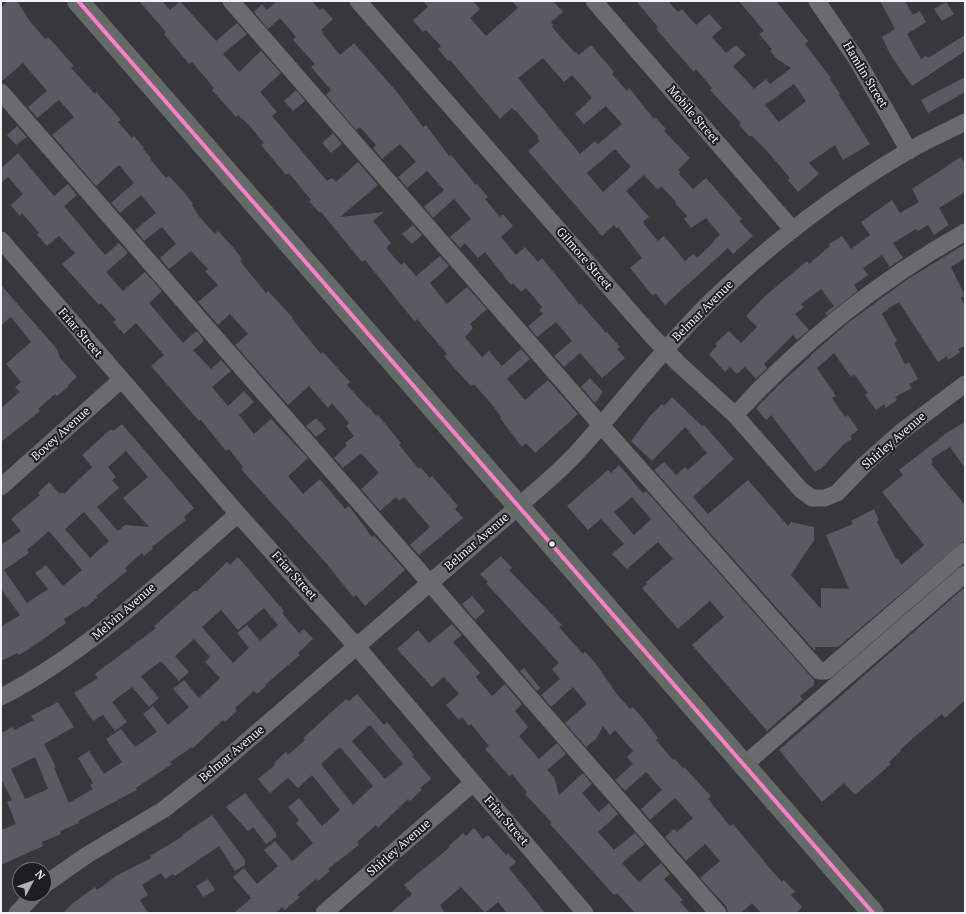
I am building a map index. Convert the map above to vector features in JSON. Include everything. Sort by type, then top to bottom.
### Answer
[{"type":"main road","points":[[78,1],[873,913]]},
{"type":"street","points":[[231,1],[600,424],[819,671],[826,671],[965,551]]},
{"type":"street","name":"Gilmore Street","points":[[358,1],[664,350],[735,416],[801,490],[812,498],[825,498]]},
{"type":"street","name":"Mobile Street","points":[[594,1],[793,230]]},
{"type":"street","name":"Hamlin Street","points":[[818,1],[858,60],[909,151]]},
{"type":"street","points":[[1,92],[718,913]]},
{"type":"street","name":"Belmar Avenue","points":[[52,879],[87,855],[169,805],[209,774],[519,506],[569,461],[664,350],[711,301],[793,230],[865,178],[909,151],[965,122]]},
{"type":"street","points":[[735,416],[796,355],[837,320],[886,282],[965,232]]},
{"type":"street","name":"Friar Street","points":[[3,245],[238,514],[357,647],[585,913]]},
{"type":"street","name":"Bovey Avenue","points":[[1,487],[121,380]]},
{"type":"street","name":"Shirley Avenue","points":[[825,498],[837,493],[865,464],[901,432],[965,384]]},
{"type":"street","name":"Melvin Avenue","points":[[1,697],[45,674],[84,647],[238,514]]},
{"type":"street","points":[[744,765],[965,574]]},
{"type":"street","name":"Shirley Avenue","points":[[324,913],[473,783]]},
{"type":"street","points":[[17,913],[27,902]]},
{"type":"building","points":[[8,1],[17,1],[29,20],[45,39],[48,37],[74,66],[71,68],[95,94],[96,92],[121,120],[118,122],[132,138],[134,136],[151,158],[150,159],[166,178],[169,176],[183,191],[193,204],[192,205],[198,215],[215,234],[218,231],[232,246],[242,259],[240,261],[266,293],[268,291],[293,318],[292,319],[321,354],[323,352],[350,382],[347,385],[376,416],[378,415],[401,443],[399,445],[419,469],[420,467],[430,478],[432,476],[458,506],[455,509],[463,518],[419,555],[410,545],[430,527],[404,497],[399,501],[396,497],[380,511],[361,489],[379,473],[361,453],[343,468],[334,458],[347,445],[345,443],[354,436],[346,426],[349,423],[332,403],[328,408],[309,386],[288,405],[235,345],[248,334],[230,314],[218,325],[198,302],[218,285],[205,271],[208,269],[191,251],[169,269],[160,258],[176,244],[162,227],[144,241],[135,230],[156,213],[141,195],[120,213],[111,203],[134,183],[119,165],[96,186],[52,135],[74,117],[59,100],[37,118],[28,107],[47,91],[23,63],[1,82],[1,7]]},
{"type":"building","points":[[139,1],[162,1],[170,10],[180,1],[216,41],[237,23],[247,34],[223,54],[239,72],[261,51],[281,73],[260,92],[277,112],[272,116],[327,181],[332,178],[336,182],[358,162],[378,185],[340,217],[384,212],[373,221],[391,243],[386,248],[401,265],[404,262],[416,276],[440,256],[449,266],[430,283],[447,304],[467,287],[487,309],[470,324],[473,328],[465,337],[482,357],[489,351],[502,366],[521,349],[530,359],[507,379],[525,400],[548,380],[578,414],[535,453],[526,443],[522,447],[500,418],[501,417],[494,407],[474,384],[471,386],[456,370],[444,356],[447,354],[417,319],[415,322],[365,260],[362,262],[321,212],[320,213],[309,201],[311,200],[289,173],[286,175],[261,145],[264,143],[249,125],[238,115],[236,117],[212,90],[214,88],[192,62],[189,64],[164,34],[166,32]]},
{"type":"building","points":[[277,1],[312,1],[320,10],[323,8],[333,19],[321,30],[323,32],[322,33],[340,55],[354,43],[397,92],[423,127],[426,125],[449,156],[451,155],[488,197],[485,199],[500,217],[503,214],[513,226],[501,237],[516,255],[525,247],[538,262],[542,258],[580,305],[581,304],[620,347],[617,349],[625,358],[602,378],[580,353],[564,367],[554,356],[572,341],[556,322],[537,337],[528,326],[543,314],[539,310],[542,307],[526,288],[521,292],[513,283],[511,285],[485,252],[478,258],[465,243],[460,248],[450,237],[471,219],[454,199],[433,218],[424,207],[444,190],[427,171],[407,188],[398,177],[416,162],[400,144],[382,159],[373,148],[376,145],[360,127],[356,130],[326,95],[331,90],[311,67],[315,64],[293,40],[296,37],[280,18],[268,29],[254,12],[262,4],[267,10]]},
{"type":"building","points":[[423,1],[473,1],[480,9],[470,18],[486,36],[518,8],[512,1],[553,1],[563,12],[551,22],[553,25],[552,27],[575,53],[576,52],[579,55],[591,45],[614,72],[612,74],[627,91],[629,88],[654,119],[655,117],[666,129],[664,131],[690,158],[678,170],[680,172],[679,174],[693,189],[706,178],[742,219],[739,221],[753,236],[733,254],[728,248],[665,305],[655,293],[653,296],[630,268],[642,258],[618,227],[616,228],[614,225],[602,236],[528,151],[540,141],[537,138],[539,137],[512,108],[500,119],[450,60],[448,61],[438,49],[441,46],[426,30],[423,32],[413,20],[428,7]],"holes":[[[543,58],[564,82],[572,75],[592,98],[575,114],[584,124],[606,106],[622,124],[598,144],[595,141],[580,154],[518,78]],[[615,149],[631,167],[603,192],[587,173]],[[644,175],[658,190],[661,186],[676,202],[675,203],[687,216],[684,219],[691,228],[706,218],[720,235],[697,258],[693,254],[685,261],[664,236],[658,241],[643,222],[649,217],[626,191]]]},
{"type":"building","points":[[636,1],[668,1],[678,12],[682,9],[696,25],[709,14],[722,28],[712,37],[726,53],[736,45],[746,55],[733,66],[754,89],[766,79],[770,84],[791,68],[777,59],[770,51],[772,49],[759,34],[764,31],[739,1],[776,1],[808,41],[805,44],[831,78],[830,79],[840,94],[839,95],[870,144],[843,160],[835,145],[809,163],[819,174],[798,192],[788,180],[790,178],[765,149],[752,136],[749,136],[739,125],[741,123],[710,90],[712,88],[696,69],[694,72],[656,29],[658,27]],"holes":[[[794,84],[806,101],[779,122],[765,105]]]},
{"type":"building","points":[[880,1],[905,1],[913,15],[920,11],[926,22],[907,34],[921,59],[926,56],[928,58],[965,35],[965,51],[912,86],[890,54],[882,37],[895,29]]},
{"type":"building","points":[[946,2],[954,14],[942,21],[934,9]]},
{"type":"building","points":[[965,77],[965,92],[928,113],[921,100]]},
{"type":"building","points":[[296,90],[305,101],[293,111],[284,101]]},
{"type":"building","points":[[17,126],[27,137],[16,145],[7,135]]},
{"type":"building","points":[[333,133],[342,144],[331,153],[322,143]]},
{"type":"building","points":[[18,153],[54,196],[68,184],[77,195],[64,206],[105,255],[119,243],[128,253],[106,272],[123,291],[145,272],[162,291],[149,303],[183,343],[195,332],[198,332],[203,339],[203,342],[193,350],[211,369],[221,360],[231,371],[212,387],[228,406],[244,391],[254,402],[239,415],[254,434],[271,419],[308,458],[288,476],[303,494],[320,479],[345,509],[349,506],[372,537],[374,535],[405,570],[365,606],[356,595],[353,597],[327,564],[241,469],[243,467],[229,449],[226,451],[201,420],[199,421],[151,366],[164,355],[136,323],[124,334],[113,322],[116,320],[101,303],[99,305],[62,264],[75,253],[59,236],[47,246],[37,235],[39,233],[22,213],[20,216],[12,207],[11,205],[23,194],[8,177],[1,183],[1,168]]},
{"type":"building","points":[[961,157],[965,164],[965,192],[939,208],[949,225],[934,235],[928,225],[918,231],[916,229],[893,243],[903,258],[890,267],[882,255],[863,268],[868,275],[854,285],[858,291],[827,315],[825,313],[834,306],[821,289],[801,304],[804,307],[795,314],[809,330],[797,340],[793,335],[764,364],[767,368],[756,379],[745,367],[737,374],[730,367],[725,372],[709,354],[717,346],[715,344],[729,331],[741,343],[757,327],[746,316],[765,296],[807,261],[809,264],[830,246],[829,244],[842,236],[851,249],[870,235],[861,222],[892,200],[900,213],[919,202],[912,189]]},
{"type":"building","points":[[413,225],[422,235],[412,244],[402,234]]},
{"type":"building","points":[[965,244],[965,258],[951,267],[965,296],[961,298],[965,306],[965,346],[958,349],[960,352],[948,360],[947,356],[938,362],[899,302],[889,308],[882,314],[897,341],[894,343],[905,364],[909,362],[918,379],[909,384],[912,388],[895,397],[897,400],[886,408],[884,404],[876,410],[865,395],[868,393],[854,374],[851,377],[834,353],[817,368],[836,396],[832,398],[845,417],[848,415],[858,430],[850,436],[852,439],[844,444],[820,470],[819,469],[815,472],[771,415],[766,420],[756,408],[811,355],[849,322],[908,279]]},
{"type":"building","points":[[1,285],[57,349],[60,358],[77,377],[57,396],[55,394],[38,409],[40,411],[1,442],[1,408],[20,392],[15,387],[21,382],[6,364],[31,342],[11,317],[1,325]]},
{"type":"building","points":[[590,378],[603,392],[595,403],[581,387]]},
{"type":"building","points":[[672,397],[702,426],[704,425],[734,459],[693,497],[708,514],[748,480],[788,526],[791,522],[814,527],[814,540],[791,575],[821,609],[821,588],[849,589],[826,535],[853,524],[851,521],[874,509],[879,520],[877,522],[896,559],[898,558],[901,565],[924,545],[882,492],[903,475],[899,470],[948,432],[965,422],[965,468],[950,447],[931,459],[933,462],[931,464],[965,505],[965,540],[838,647],[815,647],[815,651],[654,470],[664,462],[676,475],[685,467],[688,470],[707,453],[685,427],[652,461],[631,441],[650,416],[662,404],[664,406]]},
{"type":"building","points":[[316,418],[326,429],[316,437],[306,426]]},
{"type":"building","points":[[122,424],[194,508],[184,517],[186,520],[152,547],[153,548],[144,556],[142,553],[125,568],[127,571],[96,596],[98,597],[85,608],[84,606],[64,619],[66,623],[29,649],[19,655],[17,653],[1,661],[1,627],[20,615],[1,589],[1,545],[21,531],[11,519],[40,495],[38,493],[49,482],[60,494],[63,492],[64,494],[92,467],[82,455],[111,429],[113,431]],"holes":[[[126,451],[148,477],[123,498],[149,527],[125,525],[118,531],[97,507],[119,488],[112,480],[116,477],[108,467]],[[84,512],[109,541],[90,558],[65,529]],[[49,531],[82,570],[63,586],[46,565],[35,573],[48,589],[27,603],[4,570],[29,553],[27,550]]]},
{"type":"building","points":[[619,465],[643,493],[646,491],[814,680],[814,685],[800,696],[803,699],[767,731],[692,645],[724,617],[710,601],[678,629],[642,588],[647,584],[646,582],[673,559],[658,542],[627,569],[612,554],[624,544],[601,519],[588,530],[567,506],[608,470],[611,473]],"holes":[[[632,497],[651,519],[634,535],[614,512]]]},
{"type":"building","points":[[501,556],[512,568],[509,570],[562,625],[559,627],[583,654],[585,652],[596,664],[616,693],[630,709],[633,707],[645,721],[658,738],[656,740],[673,760],[675,759],[683,768],[684,767],[711,796],[708,799],[730,826],[733,824],[782,882],[784,880],[795,892],[791,895],[802,907],[796,913],[761,913],[752,903],[741,913],[728,913],[726,906],[700,878],[720,861],[705,844],[686,861],[665,837],[674,829],[677,832],[693,818],[675,798],[650,820],[641,809],[662,790],[646,772],[625,791],[615,780],[633,764],[627,757],[633,751],[615,730],[610,735],[603,726],[596,739],[586,747],[565,723],[587,704],[573,687],[551,707],[541,695],[560,679],[552,669],[559,663],[486,583],[488,582],[480,574]]},
{"type":"building","points":[[238,557],[284,611],[282,613],[299,633],[304,629],[313,639],[298,653],[300,655],[265,685],[266,686],[257,694],[254,691],[235,708],[237,711],[225,722],[223,720],[193,748],[192,747],[170,762],[172,764],[136,788],[137,790],[78,821],[79,823],[60,831],[61,834],[42,842],[43,846],[1,865],[1,830],[16,824],[7,802],[12,800],[1,779],[1,733],[13,727],[14,730],[34,720],[31,716],[58,702],[74,727],[44,744],[56,767],[54,768],[69,803],[93,789],[90,785],[93,783],[78,758],[89,751],[104,774],[122,762],[106,739],[121,729],[135,747],[157,732],[143,714],[153,706],[168,725],[189,707],[173,689],[184,680],[199,698],[220,678],[205,662],[210,657],[194,639],[175,656],[189,672],[179,681],[161,661],[141,676],[159,698],[149,707],[132,687],[112,702],[127,722],[115,731],[103,715],[93,721],[74,693],[98,678],[95,674],[156,628],[154,626],[194,591],[197,591],[227,562],[230,565]],"holes":[[[264,608],[278,625],[260,641],[247,625],[237,633],[249,648],[233,663],[202,627],[221,610],[238,630]],[[35,757],[48,789],[25,799],[11,769]]]},
{"type":"building","points":[[965,587],[965,700],[945,718],[942,714],[919,733],[889,762],[891,764],[855,795],[844,783],[822,802],[779,750]]},
{"type":"building","points":[[472,596],[485,611],[475,620],[462,604]]},
{"type":"building","points":[[452,624],[462,635],[453,642],[480,673],[476,677],[492,696],[505,684],[522,704],[515,711],[528,727],[519,736],[539,759],[557,743],[566,754],[547,770],[554,777],[559,795],[583,773],[592,784],[582,793],[599,812],[609,803],[618,814],[598,832],[614,850],[635,833],[645,844],[622,863],[639,882],[661,863],[670,874],[664,879],[683,900],[680,902],[690,913],[635,913],[617,893],[614,895],[550,824],[552,823],[525,794],[527,792],[512,774],[510,777],[485,749],[489,746],[471,724],[469,726],[462,717],[459,720],[446,705],[459,694],[444,677],[432,687],[397,649],[418,630],[429,643]]},
{"type":"building","points":[[524,668],[540,688],[537,691],[520,671]]},
{"type":"building","points":[[357,694],[384,725],[387,722],[414,755],[412,756],[431,778],[430,780],[420,788],[422,790],[410,801],[408,799],[378,828],[376,825],[357,842],[359,845],[328,869],[330,871],[318,881],[316,879],[297,895],[300,897],[285,910],[282,907],[275,913],[234,913],[251,898],[233,877],[244,868],[257,884],[278,866],[264,850],[275,841],[292,861],[313,843],[296,823],[299,820],[288,807],[299,798],[322,826],[340,810],[312,775],[298,788],[288,778],[270,793],[258,779],[275,765],[274,763],[286,752],[288,755],[305,740],[303,738],[346,699],[349,701]],"holes":[[[370,725],[403,764],[385,779],[352,741]],[[340,747],[373,786],[353,805],[321,764]]]},
{"type":"building","points":[[245,793],[276,833],[276,837],[266,844],[253,827],[248,831],[226,807]]},
{"type":"building","points":[[212,815],[245,860],[245,865],[235,871],[219,846],[175,876],[173,874],[165,879],[161,873],[142,885],[148,895],[140,900],[148,913],[63,913],[73,903],[95,887],[97,890],[116,876],[151,858],[150,856],[183,836],[182,835]]},
{"type":"building","points":[[474,828],[483,839],[488,835],[506,855],[508,853],[516,862],[509,868],[545,913],[507,913],[498,902],[485,913],[461,887],[440,905],[445,913],[390,913],[412,894],[404,885],[450,847],[449,846],[463,833],[466,836]]},
{"type":"building","points":[[208,879],[215,890],[203,897],[196,886]]},
{"type":"transit line","points":[[78,1],[873,913]]}]
